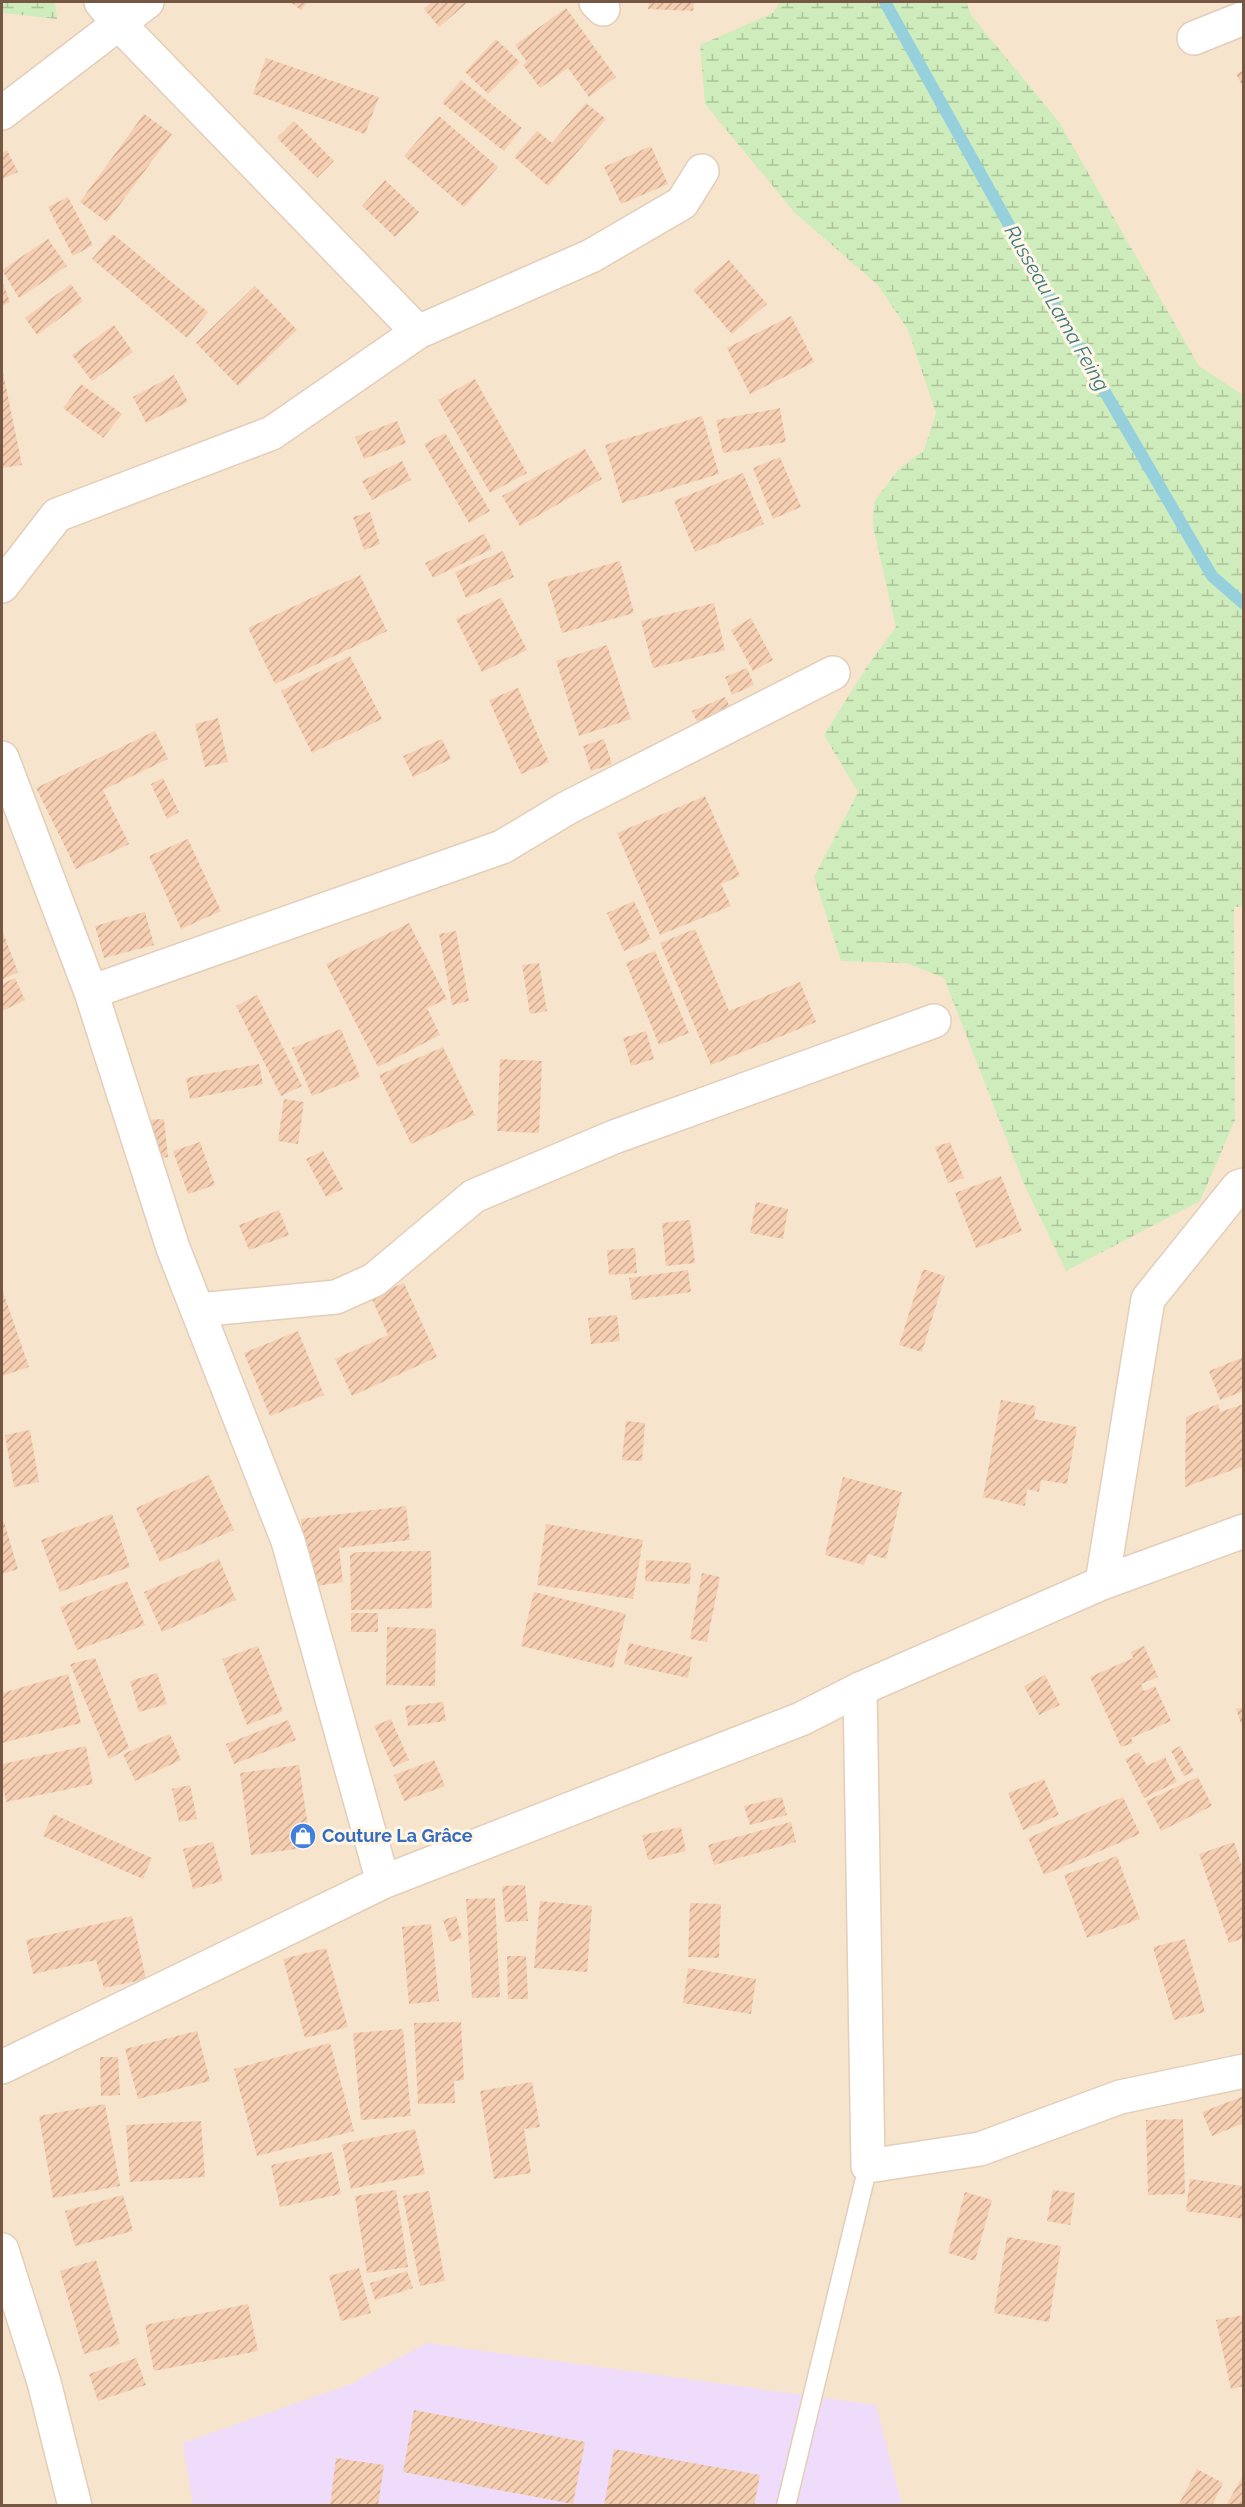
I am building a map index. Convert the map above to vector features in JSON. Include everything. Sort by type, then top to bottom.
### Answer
[{"type":"street","points":[[2,113],[110,13],[147,2]]},
{"type":"street","points":[[110,13],[418,332]]},
{"type":"street","points":[[1194,38],[1244,18]]},
{"type":"street","points":[[2,586],[57,515],[272,433],[418,332],[591,256],[682,203],[702,171]]},
{"type":"street","points":[[91,992],[501,848],[567,808],[832,672]]},
{"type":"street","points":[[2,758],[91,992],[173,1248],[288,1541],[383,1882]]},
{"type":"street","points":[[198,1311],[336,1297],[374,1280],[474,1196],[614,1137],[934,1021]]},
{"type":"street","points":[[1102,1583],[1148,1299],[1238,1187],[1244,1185]]},
{"type":"street","points":[[2,2067],[383,1882],[801,1719],[861,1689],[1102,1583],[1244,1531]]},
{"type":"street","points":[[861,1689],[868,2166],[981,2149],[1120,2097],[1244,2071]]},
{"type":"street","points":[[2,2250],[44,2382],[75,2505]]},
{"type":"lane","points":[[786,2505],[868,2166]]},
{"type":"shaded area","points":[[2,2],[1243,2],[1243,2505],[2,2505]]},
{"type":"shaded area","points":[[427,2343],[876,2405],[902,2505],[193,2505],[183,2443],[351,2384]]},
{"type":"green space","points":[[2,2],[55,2],[57,19],[2,13]]},
{"type":"green space","points":[[780,2],[966,2],[971,15],[1059,122],[1199,366],[1243,395],[1244,907],[1234,907],[1235,1120],[1200,1201],[1066,1271],[1024,1184],[944,978],[907,963],[841,961],[814,877],[858,792],[824,735],[868,665],[896,627],[873,526],[874,502],[898,470],[924,450],[936,413],[908,330],[878,285],[795,213],[705,104],[700,45],[773,13]]},
{"type":"building","points":[[290,2],[308,2],[301,10]]},
{"type":"building","points":[[432,2],[468,2],[439,27],[424,9]]},
{"type":"building","points":[[649,2],[694,2],[693,11],[648,9]]},
{"type":"building","points":[[566,8],[616,77],[589,97],[568,68],[540,88],[523,65],[527,62],[515,45]]},
{"type":"building","points":[[496,39],[520,62],[488,94],[465,72]]},
{"type":"building","points":[[266,58],[379,97],[365,134],[253,94]]},
{"type":"building","points":[[1244,70],[1244,89],[1236,74]]},
{"type":"building","points":[[461,80],[522,128],[504,151],[442,103]]},
{"type":"building","points":[[586,103],[606,119],[548,186],[514,157],[537,131],[552,143]]},
{"type":"building","points":[[144,114],[172,134],[107,222],[80,202]]},
{"type":"building","points":[[439,116],[498,167],[464,207],[404,156]]},
{"type":"building","points":[[294,121],[334,161],[317,178],[277,138]]},
{"type":"building","points":[[651,146],[668,184],[621,204],[604,167]]},
{"type":"building","points":[[7,150],[18,172],[2,179],[2,153]]},
{"type":"building","points":[[385,180],[419,212],[395,237],[362,206]]},
{"type":"building","points":[[68,197],[93,245],[73,256],[48,207]]},
{"type":"building","points":[[113,234],[208,312],[187,338],[92,259]]},
{"type":"building","points":[[48,239],[67,266],[19,298],[2,270]]},
{"type":"building","points":[[729,260],[767,304],[732,334],[693,290]]},
{"type":"building","points":[[2,281],[10,302],[2,306]]},
{"type":"building","points":[[71,284],[83,301],[37,335],[25,318]]},
{"type":"building","points":[[255,286],[297,330],[238,386],[196,343]]},
{"type":"building","points":[[791,316],[814,362],[750,394],[727,348]]},
{"type":"building","points":[[114,325],[133,352],[92,381],[72,355]]},
{"type":"building","points":[[2,368],[22,465],[2,468]]},
{"type":"building","points":[[174,375],[188,402],[146,423],[133,397]]},
{"type":"building","points":[[475,379],[527,473],[490,493],[438,400]]},
{"type":"building","points":[[81,384],[122,414],[103,438],[63,408]]},
{"type":"building","points":[[780,408],[786,442],[723,453],[716,420]]},
{"type":"building","points":[[702,416],[719,474],[622,503],[605,445]]},
{"type":"building","points":[[397,421],[406,443],[364,459],[355,437]]},
{"type":"building","points":[[445,433],[490,511],[469,523],[424,444]]},
{"type":"building","points":[[585,449],[602,479],[520,526],[502,496]]},
{"type":"building","points":[[780,457],[801,507],[773,519],[753,468]]},
{"type":"building","points":[[402,461],[411,480],[372,500],[362,481]]},
{"type":"building","points":[[743,473],[764,524],[695,552],[674,501]]},
{"type":"building","points":[[370,512],[380,544],[364,550],[353,517]]},
{"type":"building","points":[[484,534],[492,549],[433,578],[425,563]]},
{"type":"building","points":[[503,551],[514,577],[466,598],[455,572]]},
{"type":"building","points":[[620,561],[634,613],[562,633],[547,582]]},
{"type":"building","points":[[360,575],[387,631],[275,684],[248,628]]},
{"type":"building","points":[[501,598],[527,650],[482,672],[456,619]]},
{"type":"building","points":[[714,603],[725,650],[653,668],[641,621]]},
{"type":"building","points":[[751,618],[773,660],[753,671],[731,630]]},
{"type":"building","points":[[607,645],[631,719],[579,736],[556,661]]},
{"type":"building","points":[[350,656],[382,719],[312,753],[281,691]]},
{"type":"building","points":[[747,668],[754,685],[732,695],[725,677]]},
{"type":"building","points":[[518,688],[549,762],[521,774],[489,700]]},
{"type":"building","points":[[725,697],[735,717],[702,732],[692,711]]},
{"type":"building","points":[[218,718],[228,762],[205,767],[195,724]]},
{"type":"building","points":[[155,731],[168,759],[103,790],[129,844],[76,869],[36,788]]},
{"type":"building","points":[[442,739],[451,759],[413,777],[403,756]]},
{"type":"building","points":[[604,739],[612,764],[591,771],[583,746]]},
{"type":"building","points":[[163,778],[179,812],[167,819],[151,784]]},
{"type":"building","points":[[705,796],[740,876],[721,884],[731,906],[660,935],[617,833]]},
{"type":"building","points":[[188,839],[221,911],[181,929],[149,856]]},
{"type":"building","points":[[634,901],[651,939],[624,951],[607,913]]},
{"type":"building","points":[[145,912],[154,945],[104,958],[95,926]]},
{"type":"building","points":[[409,923],[447,999],[427,1008],[440,1035],[378,1067],[326,964]]},
{"type":"building","points":[[695,929],[729,1011],[800,982],[816,1022],[711,1065],[660,943]]},
{"type":"building","points":[[2,930],[18,972],[2,980]]},
{"type":"building","points":[[456,931],[469,1001],[452,1005],[439,934]]},
{"type":"building","points":[[655,951],[689,1033],[659,1045],[626,963]]},
{"type":"building","points":[[539,963],[547,1011],[530,1014],[522,965]]},
{"type":"building","points":[[15,978],[25,1000],[2,1011],[2,984]]},
{"type":"building","points":[[257,995],[302,1086],[281,1096],[236,1006]]},
{"type":"building","points":[[341,1029],[360,1077],[312,1096],[292,1048]]},
{"type":"building","points":[[646,1031],[654,1059],[631,1066],[623,1038]]},
{"type":"building","points":[[443,1047],[475,1115],[411,1144],[379,1075]]},
{"type":"building","points":[[500,1059],[542,1061],[539,1133],[497,1131]]},
{"type":"building","points":[[259,1064],[263,1084],[190,1099],[186,1078]]},
{"type":"building","points":[[284,1099],[304,1102],[298,1144],[278,1141]]},
{"type":"building","points":[[164,1119],[168,1157],[151,1159],[146,1120]]},
{"type":"building","points":[[200,1142],[215,1185],[188,1194],[173,1151]]},
{"type":"building","points":[[950,1142],[964,1178],[948,1183],[935,1147]]},
{"type":"building","points":[[323,1151],[343,1189],[326,1197],[306,1159]]},
{"type":"building","points":[[1001,1176],[1022,1231],[976,1248],[955,1193]]},
{"type":"building","points":[[756,1202],[788,1209],[783,1239],[750,1233]]},
{"type":"building","points":[[279,1210],[289,1235],[249,1250],[239,1225]]},
{"type":"building","points":[[690,1220],[695,1263],[666,1266],[662,1223]]},
{"type":"building","points":[[635,1248],[637,1273],[609,1275],[607,1250]]},
{"type":"building","points":[[923,1269],[945,1276],[922,1352],[899,1345]]},
{"type":"building","points":[[688,1270],[691,1292],[632,1300],[629,1278]]},
{"type":"building","points":[[404,1283],[437,1357],[352,1396],[335,1359],[388,1335],[371,1297]]},
{"type":"building","points":[[2,1289],[29,1367],[2,1376]]},
{"type":"building","points":[[617,1315],[620,1341],[591,1344],[588,1318]]},
{"type":"building","points":[[298,1331],[324,1395],[270,1416],[244,1353]]},
{"type":"building","points":[[1244,1357],[1244,1391],[1220,1400],[1209,1371]]},
{"type":"building","points":[[1001,1400],[1036,1406],[1034,1419],[1077,1427],[1067,1484],[1041,1480],[1039,1492],[1027,1489],[1025,1506],[983,1497]]},
{"type":"building","points":[[1218,1404],[1220,1412],[1244,1404],[1244,1466],[1185,1487],[1186,1417]]},
{"type":"building","points":[[626,1421],[645,1423],[642,1461],[622,1460]]},
{"type":"building","points":[[30,1430],[39,1482],[14,1487],[5,1435]]},
{"type":"building","points":[[209,1475],[234,1530],[160,1562],[136,1508]]},
{"type":"building","points":[[843,1477],[902,1492],[886,1559],[868,1554],[864,1565],[825,1555]]},
{"type":"building","points":[[406,1506],[410,1540],[339,1548],[343,1582],[310,1587],[301,1519]]},
{"type":"building","points":[[112,1514],[130,1567],[60,1592],[41,1540]]},
{"type":"building","points":[[4,1522],[18,1569],[2,1574],[2,1523]]},
{"type":"building","points":[[546,1524],[643,1540],[633,1599],[537,1585]]},
{"type":"building","points":[[431,1551],[432,1608],[351,1610],[350,1555],[357,1552]]},
{"type":"building","points":[[219,1559],[236,1600],[162,1632],[144,1592]]},
{"type":"building","points":[[646,1560],[691,1563],[690,1584],[645,1581]]},
{"type":"building","points":[[702,1573],[720,1577],[707,1642],[690,1639]]},
{"type":"building","points":[[127,1581],[145,1625],[77,1650],[60,1607]]},
{"type":"building","points":[[534,1592],[626,1614],[613,1668],[521,1646]]},
{"type":"building","points":[[351,1613],[378,1613],[378,1632],[351,1632]]},
{"type":"building","points":[[387,1627],[436,1629],[435,1686],[386,1685]]},
{"type":"building","points":[[629,1643],[692,1657],[688,1678],[624,1664]]},
{"type":"building","points":[[258,1646],[283,1711],[247,1725],[222,1659]]},
{"type":"building","points":[[1144,1646],[1158,1677],[1141,1684],[1144,1691],[1155,1686],[1171,1721],[1131,1738],[1133,1743],[1121,1747],[1090,1677],[1133,1658],[1131,1652]]},
{"type":"building","points":[[95,1658],[129,1748],[109,1759],[70,1664]]},
{"type":"building","points":[[157,1673],[167,1704],[139,1712],[130,1681]]},
{"type":"building","points":[[68,1674],[81,1723],[2,1743],[2,1693]]},
{"type":"building","points":[[1045,1675],[1060,1705],[1039,1715],[1024,1686]]},
{"type":"building","points":[[443,1702],[446,1721],[408,1726],[405,1706]]},
{"type":"building","points":[[1244,1707],[1244,1729],[1243,1729],[1236,1709]]},
{"type":"building","points":[[391,1719],[409,1760],[393,1767],[374,1726]]},
{"type":"building","points":[[288,1720],[296,1740],[234,1764],[226,1744]]},
{"type":"building","points":[[170,1734],[181,1760],[135,1781],[123,1754]]},
{"type":"building","points":[[86,1746],[93,1784],[6,1802],[2,1782],[2,1764]]},
{"type":"building","points":[[1180,1746],[1194,1771],[1184,1776],[1171,1751]]},
{"type":"building","points":[[1139,1752],[1147,1766],[1165,1757],[1177,1782],[1144,1798],[1125,1759]]},
{"type":"building","points":[[434,1760],[445,1786],[404,1801],[394,1775]]},
{"type":"building","points":[[299,1765],[311,1847],[251,1855],[240,1773]]},
{"type":"building","points":[[1198,1777],[1212,1806],[1161,1831],[1146,1801]]},
{"type":"building","points":[[1044,1779],[1059,1815],[1023,1830],[1008,1793]]},
{"type":"building","points":[[190,1785],[197,1819],[179,1822],[172,1789]]},
{"type":"building","points":[[782,1797],[787,1815],[750,1825],[744,1806]]},
{"type":"building","points":[[1123,1797],[1140,1834],[1044,1875],[1028,1838]]},
{"type":"building","points":[[53,1814],[152,1858],[143,1879],[43,1836]]},
{"type":"building","points":[[791,1822],[796,1842],[714,1865],[708,1845]]},
{"type":"building","points":[[681,1827],[686,1851],[648,1860],[642,1835]]},
{"type":"building","points":[[213,1842],[223,1881],[193,1889],[183,1849]]},
{"type":"building","points":[[1234,1842],[1244,1872],[1244,1938],[1229,1943],[1199,1854]]},
{"type":"building","points":[[1117,1856],[1140,1919],[1087,1938],[1064,1875]]},
{"type":"building","points":[[525,1885],[528,1921],[505,1922],[502,1886]]},
{"type":"building","points":[[495,1898],[500,1997],[472,1998],[466,1899]]},
{"type":"building","points":[[540,1901],[592,1906],[587,1972],[534,1968]]},
{"type":"building","points":[[690,1903],[721,1904],[719,1958],[688,1957]]},
{"type":"building","points":[[132,1916],[146,1979],[104,1988],[96,1960],[33,1974],[26,1940]]},
{"type":"building","points":[[456,1916],[462,1938],[450,1942],[443,1920]]},
{"type":"building","points":[[431,1924],[439,2001],[409,2004],[402,1927]]},
{"type":"building","points":[[1185,1939],[1205,2012],[1174,2020],[1153,1947]]},
{"type":"building","points":[[326,1948],[348,2027],[305,2038],[283,1959]]},
{"type":"building","points":[[507,1956],[526,1956],[528,1999],[508,1999]]},
{"type":"building","points":[[688,1968],[756,1979],[751,2014],[683,2003]]},
{"type":"building","points":[[461,2022],[464,2080],[454,2081],[455,2103],[418,2104],[414,2023]]},
{"type":"building","points":[[403,2029],[411,2116],[361,2120],[353,2033]]},
{"type":"building","points":[[197,2031],[210,2081],[138,2099],[125,2049]]},
{"type":"building","points":[[330,2043],[354,2131],[257,2156],[234,2069]]},
{"type":"building","points":[[100,2057],[118,2057],[120,2095],[101,2096]]},
{"type":"building","points":[[532,2082],[540,2127],[524,2129],[531,2173],[494,2179],[480,2091]]},
{"type":"building","points":[[1244,2096],[1244,2123],[1212,2136],[1202,2112]]},
{"type":"building","points":[[105,2104],[120,2186],[53,2198],[39,2116]]},
{"type":"building","points":[[1183,2119],[1185,2194],[1148,2195],[1146,2120]]},
{"type":"building","points":[[201,2121],[205,2177],[130,2182],[126,2125]]},
{"type":"building","points":[[415,2129],[425,2174],[351,2189],[342,2144]]},
{"type":"building","points":[[332,2152],[341,2194],[280,2207],[271,2165]]},
{"type":"building","points":[[1190,2179],[1244,2186],[1244,2219],[1186,2211]]},
{"type":"building","points":[[396,2190],[408,2267],[367,2273],[355,2196]]},
{"type":"building","points":[[1053,2190],[1075,2193],[1070,2225],[1047,2221]]},
{"type":"building","points":[[429,2191],[445,2281],[420,2286],[403,2196]]},
{"type":"building","points":[[965,2192],[992,2200],[975,2261],[948,2253]]},
{"type":"building","points":[[123,2195],[133,2231],[75,2246],[65,2211]]},
{"type":"building","points":[[1007,2237],[1061,2246],[1049,2322],[994,2313]]},
{"type":"building","points":[[96,2260],[120,2344],[84,2354],[60,2271]]},
{"type":"building","points":[[359,2268],[371,2313],[341,2321],[329,2276]]},
{"type":"building","points":[[407,2271],[413,2288],[375,2300],[370,2283]]},
{"type":"building","points":[[248,2304],[258,2351],[154,2371],[145,2325]]},
{"type":"building","points":[[1244,2315],[1244,2386],[1231,2389],[1216,2320]]},
{"type":"building","points":[[136,2358],[146,2385],[98,2401],[89,2374]]},
{"type":"building","points":[[414,2410],[585,2442],[573,2504],[403,2472]]},
{"type":"building","points":[[614,2449],[760,2475],[754,2506],[604,2506]]},
{"type":"building","points":[[336,2458],[384,2465],[378,2506],[330,2506]]},
{"type":"building","points":[[1197,2469],[1223,2483],[1212,2506],[1178,2506]]},
{"type":"building","points":[[1244,2473],[1244,2506],[1226,2506]]},
{"type":"waterway","name":"Russeau Lama Feing","points":[[885,2],[1034,270],[1212,576],[1244,604]]},
{"type":"place","name":"Couture La Grâce","points":[[303,1836]]}]
